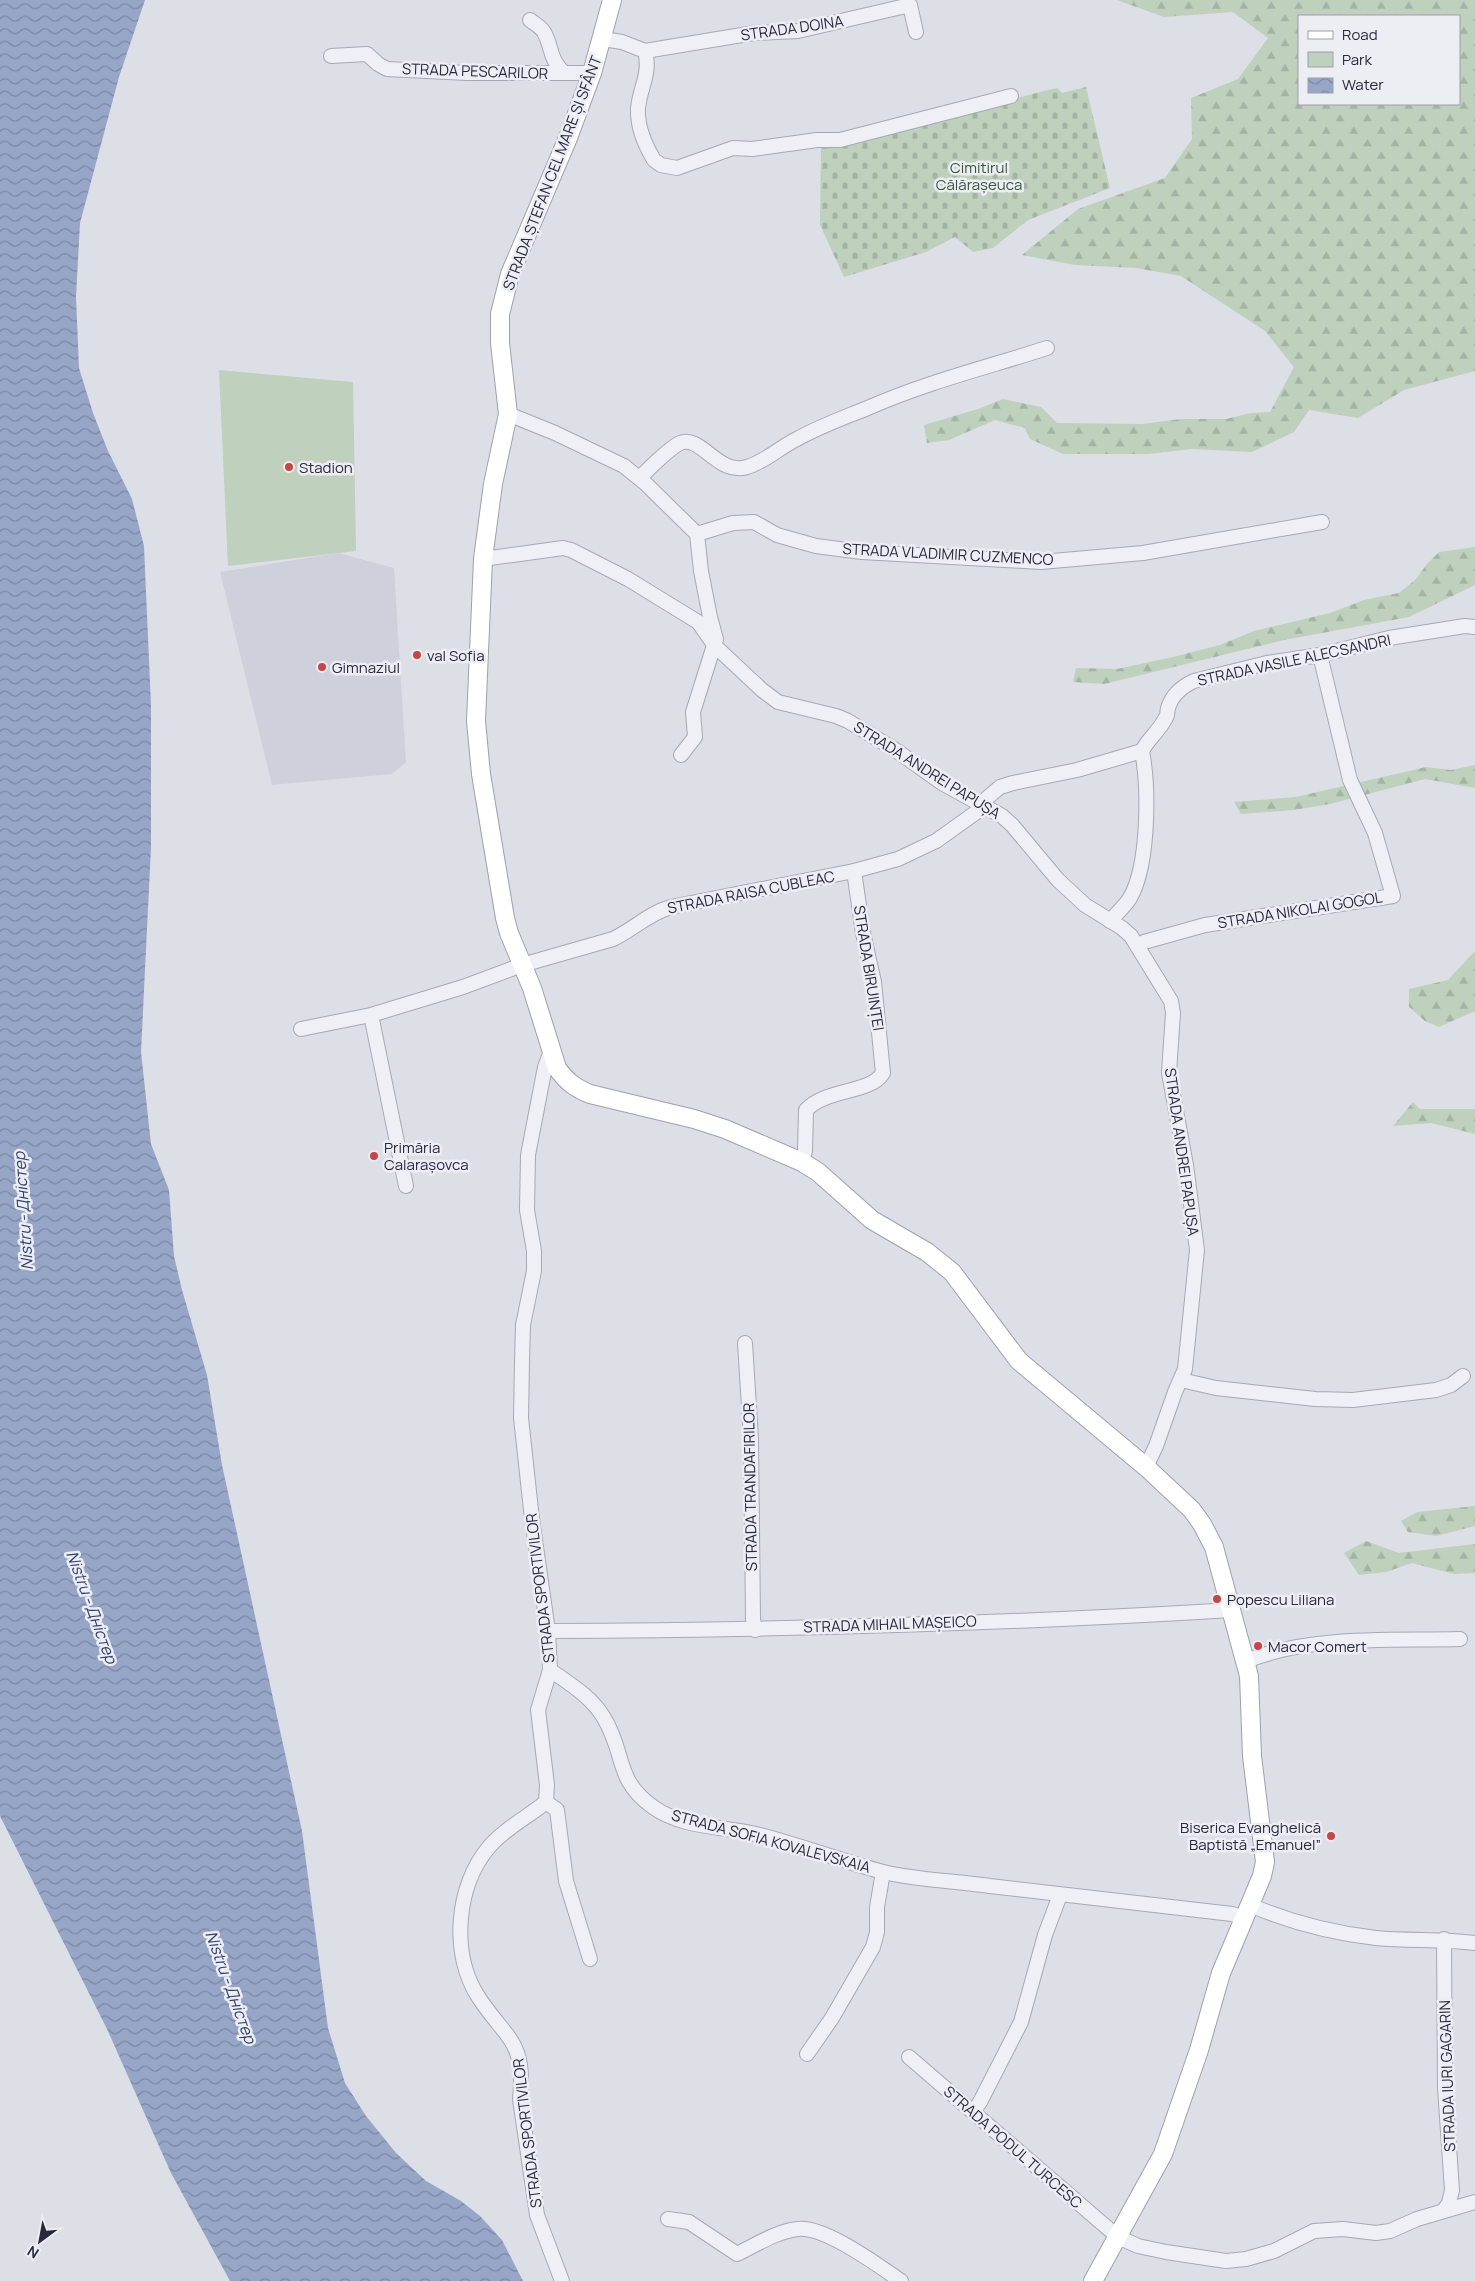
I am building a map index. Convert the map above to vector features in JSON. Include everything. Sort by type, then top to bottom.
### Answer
[{"type":"main road","name":"STRADA ȘTEFAN CEL MARE ȘI SFÂNT","points":[[612,0],[592,74],[568,138],[518,254],[504,293],[500,314],[500,344],[508,414],[493,484],[483,558],[477,712],[478,749],[505,918],[509,933],[532,988],[557,1068],[576,1088],[590,1094],[717,1126],[802,1162],[830,1181],[878,1224],[941,1262],[966,1290],[1018,1361],[1146,1467],[1192,1510],[1214,1547],[1249,1676],[1252,1756],[1265,1862],[1262,1876],[1222,1972],[1199,2050],[1170,2136],[1155,2169],[1093,2281]]},
{"type":"street","name":"STRADA DOINA","points":[[645,51],[754,33],[798,31],[910,5],[916,32]]},
{"type":"street","name":"STRADA PESCARILOR","points":[[530,20],[545,32],[551,56],[555,64],[564,73]]},
{"type":"street","points":[[603,39],[622,42],[645,51],[649,65],[638,106],[638,120],[654,160],[671,168],[683,167],[733,148],[752,148],[849,138],[1011,96]]},
{"type":"street","name":"STRADA PESCARILOR","points":[[331,56],[367,54],[387,69],[467,74],[592,74]]},
{"type":"street","points":[[640,478],[680,443],[690,442],[700,446],[713,459],[726,466],[740,470],[752,466],[797,438],[889,398],[1047,348]]},
{"type":"street","points":[[508,414],[555,433],[624,466],[640,478],[697,534],[701,571],[716,639],[693,712],[695,737],[681,755]]},
{"type":"street","name":"STRADA VLADIMIR CUZMENCO","points":[[697,534],[733,523],[754,522],[777,535],[816,546],[862,552],[1041,562],[1143,553],[1322,522]]},
{"type":"street","name":"STRADA ANDREI PAPUȘA","points":[[483,558],[558,548],[571,550],[628,579],[698,622],[715,646],[762,690],[778,702],[836,716],[848,721],[926,770],[942,783],[983,804],[1007,820],[1058,880],[1085,906],[1122,928],[1139,946],[1171,1002],[1169,1073],[1186,1165],[1197,1250],[1185,1369],[1156,1446],[1146,1467]]},
{"type":"street","name":"STRADA VASILE ALECSANDRI","points":[[1142,751],[1148,740],[1167,718],[1168,708],[1172,699],[1183,686],[1194,681],[1267,663],[1320,655],[1390,638],[1465,626],[1475,628]]},
{"type":"street","name":"STRADA NIKOLAI GOGOL","points":[[1139,946],[1144,942],[1205,925],[1393,896],[1375,833],[1350,780],[1320,655]]},
{"type":"street","points":[[983,804],[992,793],[1013,782],[1077,770],[1142,751],[1145,766],[1146,792],[1141,871],[1129,899],[1110,921]]},
{"type":"street","name":"STRADA RAISA CUBLEAC","points":[[301,1029],[371,1014],[463,987],[522,965],[613,939],[627,932],[656,911],[854,872],[898,859],[928,845],[972,816],[983,804]]},
{"type":"street","name":"STRADA BIRUINȚEI","points":[[802,1162],[805,1151],[806,1110],[814,1102],[836,1093],[872,1084],[883,1073],[874,982],[863,933],[854,872]]},
{"type":"street","points":[[371,1014],[406,1186]]},
{"type":"street","name":"STRADA SPORTIVILOR","points":[[551,1051],[545,1067],[528,1156],[527,1210],[534,1264],[523,1325],[521,1418],[532,1519],[548,1632],[550,1670],[538,1710],[546,1802],[500,1836],[479,1860],[471,1875],[460,1918],[461,1945],[466,1970],[478,1996],[517,2050],[522,2083],[520,2099],[537,2215],[562,2281]]},
{"type":"street","name":"STRADA TRANDAFIRILOR","points":[[745,1343],[751,1439],[753,1619],[755,1630]]},
{"type":"street","points":[[1181,1380],[1216,1388],[1315,1399],[1353,1400],[1436,1390],[1451,1385],[1463,1376]]},
{"type":"street","name":"STRADA MIHAIL MAȘEICO","points":[[548,1632],[755,1630],[1116,1617],[1232,1610]]},
{"type":"street","points":[[1246,1662],[1267,1653],[1306,1646],[1354,1642],[1460,1639]]},
{"type":"street","name":"STRADA SOFIA KOVALEVSKAIA","points":[[550,1670],[595,1705],[604,1718],[615,1740],[623,1773],[628,1784],[639,1796],[656,1808],[683,1821],[762,1836],[884,1872],[1060,1895],[1232,1914],[1247,1911],[1375,1938],[1444,1939],[1475,1943]]},
{"type":"street","points":[[546,1802],[557,1810],[566,1881],[590,1959]]},
{"type":"street","points":[[807,2054],[829,2024],[873,1947],[877,1932],[877,1907],[884,1872]]},
{"type":"street","points":[[973,2112],[1021,2022],[1045,1935],[1060,1895]]},
{"type":"street","name":"STRADA IURI GAGARIN","points":[[1444,1939],[1445,2088],[1452,2190],[1449,2203],[1444,2210]]},
{"type":"street","name":"STRADA PODUL TURCESC","points":[[909,2057],[973,2112],[1114,2243]]},
{"type":"street","points":[[1114,2243],[1226,2261],[1246,2259],[1274,2251],[1314,2231],[1343,2229],[1390,2232],[1418,2219],[1475,2202]]},
{"type":"street","points":[[668,2220],[689,2222],[738,2254],[781,2234],[799,2229],[816,2231],[856,2252],[901,2281]]},
{"type":"shaded area","name":"Gimnaziul","points":[[338,553],[394,568],[406,762],[392,774],[272,785],[220,572]]},
{"type":"green space","points":[[1117,0],[1475,0],[1475,371],[1404,390],[1358,418],[1309,410],[1294,432],[1252,452],[1191,449],[1148,454],[1063,454],[1030,439],[1025,428],[995,420],[949,440],[927,443],[924,425],[978,409],[1003,399],[1041,407],[1057,423],[1142,424],[1181,419],[1226,419],[1251,413],[1270,412],[1294,367],[1265,331],[1181,276],[1136,268],[1075,265],[1022,255],[1078,209],[1165,178],[1192,139],[1191,98],[1238,79],[1268,38],[1233,12],[1164,17]]},
{"type":"green space","name":"Cimitirul Călărașeuca","points":[[1086,87],[1110,188],[1028,220],[993,248],[973,252],[955,237],[926,252],[844,277],[820,225],[821,148],[1048,90],[1057,88],[1062,93]]},
{"type":"green space","name":"Stadion","points":[[219,370],[353,382],[356,551],[228,566]]},
{"type":"green space","points":[[1475,547],[1475,585],[1409,617],[1284,640],[1104,684],[1073,682],[1076,668],[1117,669],[1173,657],[1220,645],[1254,631],[1330,613],[1364,600],[1399,593],[1416,579],[1439,552]]},
{"type":"green space","points":[[1475,765],[1475,788],[1425,779],[1330,804],[1294,810],[1241,814],[1234,802],[1296,797],[1426,767],[1451,770]]},
{"type":"green space","points":[[1475,951],[1475,1011],[1439,1027],[1425,1021],[1409,1007],[1409,989],[1448,980]]},
{"type":"green space","points":[[1413,1102],[1420,1109],[1475,1109],[1475,1134],[1431,1123],[1393,1126]]},
{"type":"green space","points":[[1475,1506],[1475,1526],[1436,1536],[1408,1532],[1401,1521],[1417,1512]]},
{"type":"green space","points":[[1366,1541],[1399,1553],[1475,1544],[1475,1573],[1454,1574],[1412,1563],[1386,1572],[1359,1575],[1344,1553]]},
{"type":"water","name":"Nistru - Дністер","points":[[0,0],[145,0],[119,77],[80,223],[76,297],[79,368],[93,413],[108,451],[132,499],[144,546],[151,706],[151,847],[141,1052],[151,1144],[169,1190],[174,1256],[207,1375],[222,1465],[302,1831],[328,2028],[345,2083],[366,2116],[396,2153],[426,2181],[461,2201],[480,2216],[502,2240],[523,2281],[230,2281],[171,2173],[107,2029],[0,1816]]},
{"type":"place","name":"Stadion","points":[[289,467]]},
{"type":"place","name":"val Sofia","points":[[417,655]]},
{"type":"place","name":"Gimnaziul","points":[[322,667]]},
{"type":"place","name":"Primăria Calarașovca","points":[[374,1156]]},
{"type":"place","name":"Popescu Liliana","points":[[1217,1599]]},
{"type":"place","name":"Macor Comert","points":[[1258,1646]]},
{"type":"place","name":"Biserica Evanghelică Baptistă „Emanuel”","points":[[1331,1836]]}]
